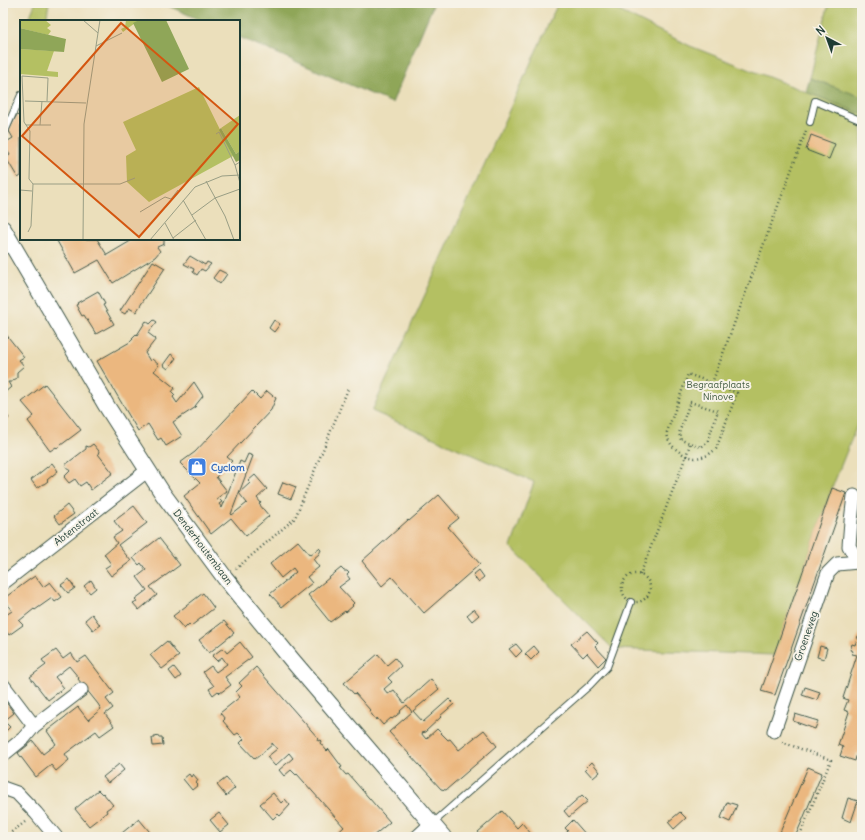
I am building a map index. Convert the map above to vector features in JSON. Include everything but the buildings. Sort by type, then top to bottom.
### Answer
[{"type":"street","name":"Denderhoutembaan","points":[[3,229],[102,398],[163,494],[225,578],[292,660],[443,837]]},
{"type":"street","name":"Abtenstraat","points":[[3,583],[148,470]]},
{"type":"street","name":"Groeneweg","points":[[774,731],[828,573],[837,564],[860,562],[849,546],[854,496]]},
{"type":"street","points":[[3,685],[34,726]]},
{"type":"street","points":[[3,755],[24,738],[34,726],[81,690]]},
{"type":"street","points":[[3,788],[17,792],[56,837]]},
{"type":"street","points":[[417,837],[431,824]]},
{"type":"lane","points":[[3,136],[20,97]]},
{"type":"lane","points":[[810,122],[815,101],[862,121]]},
{"type":"lane","points":[[431,824],[590,685],[607,667],[631,602]]},
{"type":"path","points":[[712,383],[810,122]]},
{"type":"path","points":[[688,374],[737,393],[716,449],[708,455],[702,457],[695,458],[686,456],[672,445],[668,439],[667,432],[688,374]]},
{"type":"path","points":[[225,578],[295,518],[348,389]]},
{"type":"path","points":[[690,402],[718,411],[707,443],[700,447],[690,444],[681,440],[679,433],[690,402]]},
{"type":"path","points":[[640,575],[690,444]]},
{"type":"path","points":[[635,574],[640,575],[649,582],[649,593],[642,602],[631,602],[622,595],[622,584],[629,576],[635,574]]},
{"type":"path","points":[[774,731],[773,739],[831,760],[799,837]]},
{"type":"path","points":[[5,837],[36,813]]},
{"type":"green space","points":[[34,3],[49,3],[46,20],[28,20],[35,4]]},
{"type":"green space","points":[[162,3],[434,3],[392,103],[240,37],[240,20],[200,20]]},
{"type":"green space","name":"Begraafplaats Ninove","points":[[558,3],[603,3],[690,46],[862,114],[862,413],[832,488],[774,655],[613,649],[511,547],[534,482],[372,411]]},
{"type":"green space","points":[[829,3],[862,3],[862,97],[810,78]]},
{"type":"green space","points":[[810,78],[862,97],[862,114],[806,92]]},
{"type":"place","name":"Cyclom","points":[[197,467]]}]
